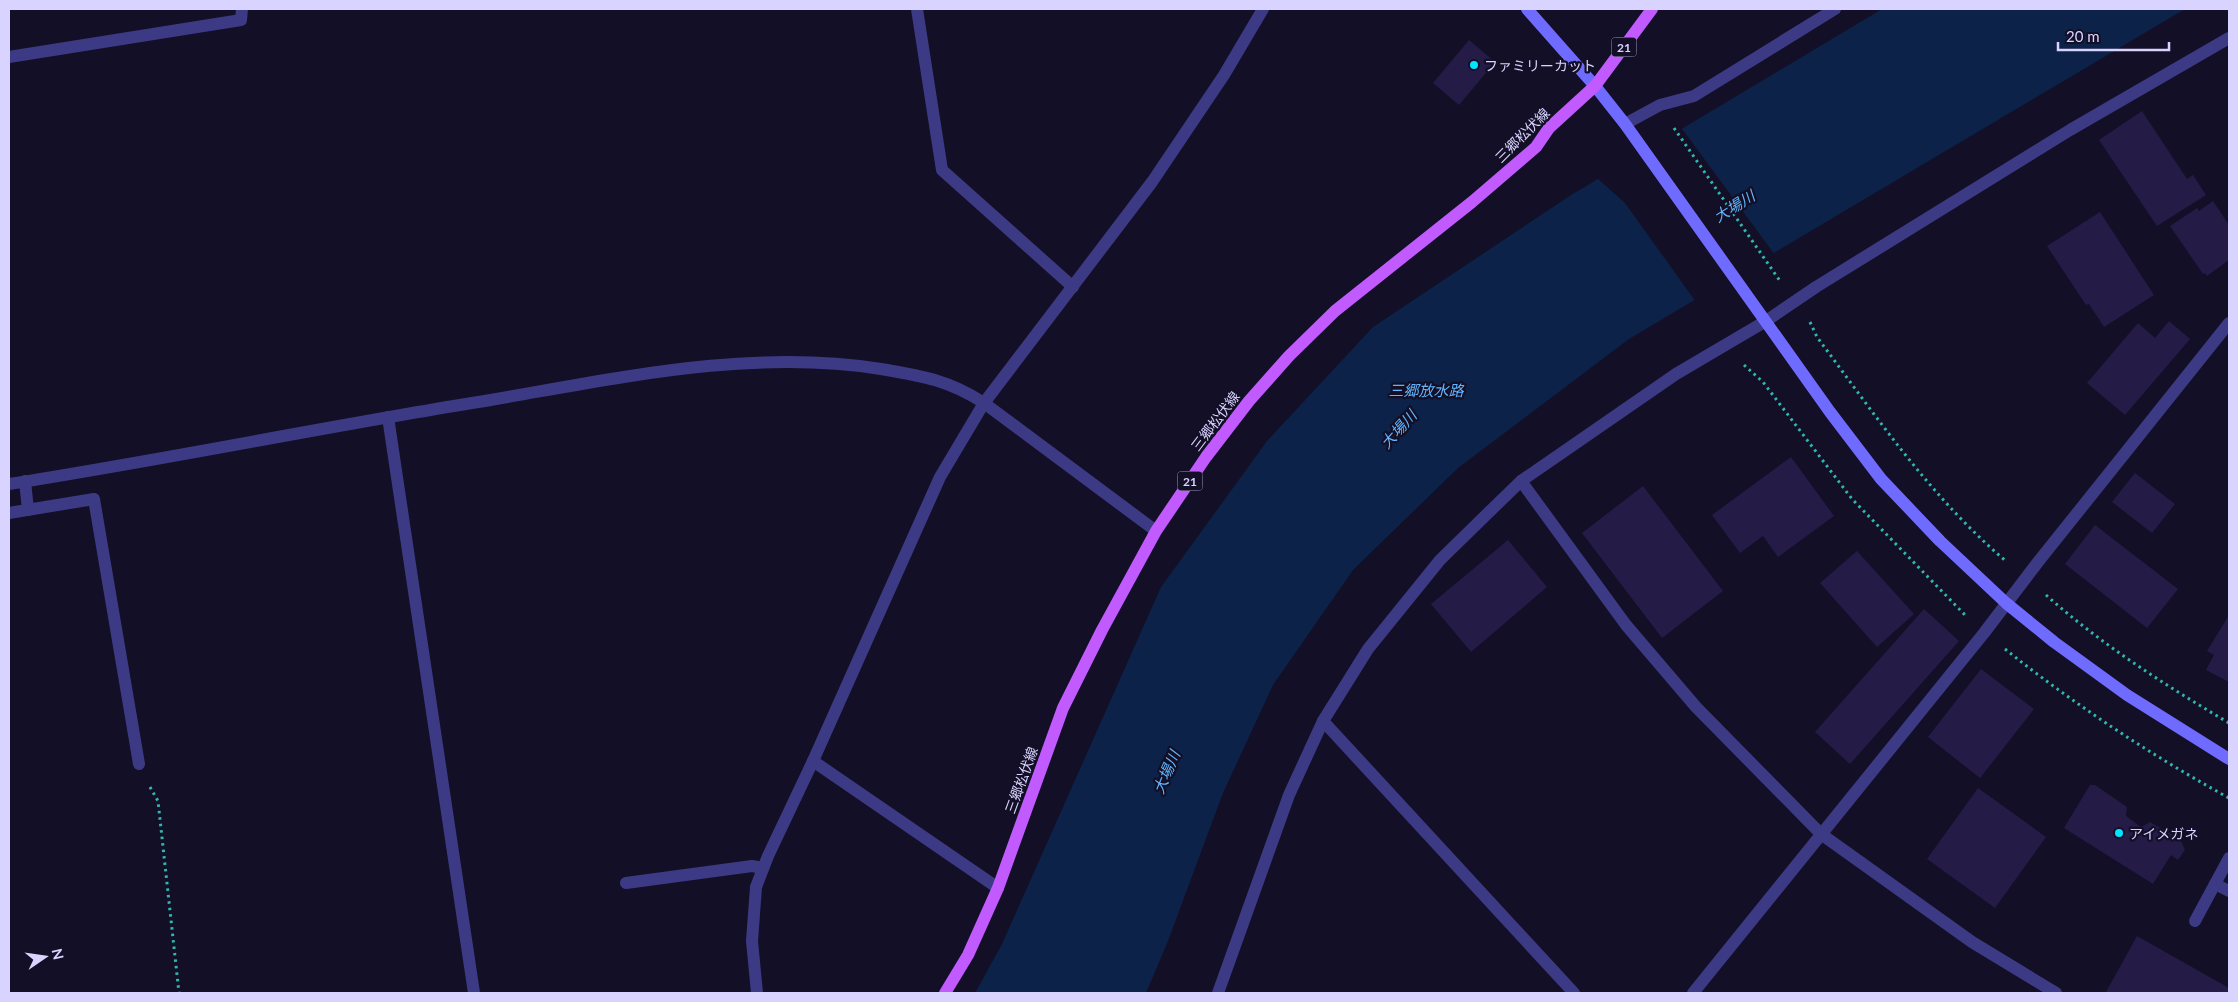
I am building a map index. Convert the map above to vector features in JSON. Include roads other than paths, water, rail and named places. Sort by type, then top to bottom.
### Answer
[{"type":"main road","name":"三郷松伏線","points":[[944,993],[968,954],[998,888],[1064,708],[1102,630],[1156,531],[1211,450],[1249,401],[1288,356],[1336,310],[1472,202],[1536,146],[1549,128],[1595,86],[1652,9]]},
{"type":"street","points":[[9,57],[242,20],[242,9]]},
{"type":"street","points":[[917,9],[942,170],[1073,287]]},
{"type":"street","points":[[757,993],[752,942],[756,887],[940,478],[984,402],[1152,182],[1224,75],[1263,9]]},
{"type":"street","points":[[1527,9],[1595,86],[1625,124],[1830,412],[1881,479],[1940,541],[2006,603],[2054,642],[2128,695],[2229,760]]},
{"type":"street","points":[[1625,124],[1660,105],[1694,96],[1835,9]]},
{"type":"street","points":[[1218,993],[1289,795],[1323,721],[1368,650],[1440,560],[1521,481],[1676,374],[1766,321],[1816,287],[2053,141],[2229,38]]},
{"type":"street","points":[[1693,993],[2229,323]]},
{"type":"street","points":[[9,484],[388,417],[698,366],[781,361],[850,364],[930,377],[960,388],[984,402],[1156,531]]},
{"type":"street","points":[[388,417],[474,993]]},
{"type":"street","points":[[24,481],[28,510]]},
{"type":"street","points":[[1521,481],[1626,625],[1696,707],[1821,834],[1972,942],[2056,993]]},
{"type":"street","points":[[9,513],[94,499],[139,764]]},
{"type":"street","points":[[1323,721],[1574,993]]},
{"type":"street","points":[[813,761],[998,888]]},
{"type":"street","points":[[2196,920],[2229,858]]},
{"type":"street","points":[[626,883],[752,866],[764,868]]},
{"type":"street","points":[[2215,884],[2229,891]]},
{"type":"water","name":"三郷放水路","points":[[1882,9],[2185,9],[1629,339],[1458,468],[1353,570],[1273,685],[1223,793],[1168,941],[1146,993],[975,993],[1002,944],[1161,587],[1267,441],[1373,327],[1571,195]]},
{"type":"place","name":"ファミリーカット","points":[[1474,65]]},
{"type":"place","name":"アイメガネ","points":[[2119,833]]},
{"type":"water label","name":"大場川","points":[[1734,206]]},
{"type":"water label","name":"大場川","points":[[1398,429]]},
{"type":"water label","name":"大場川","points":[[1166,772]]}]
